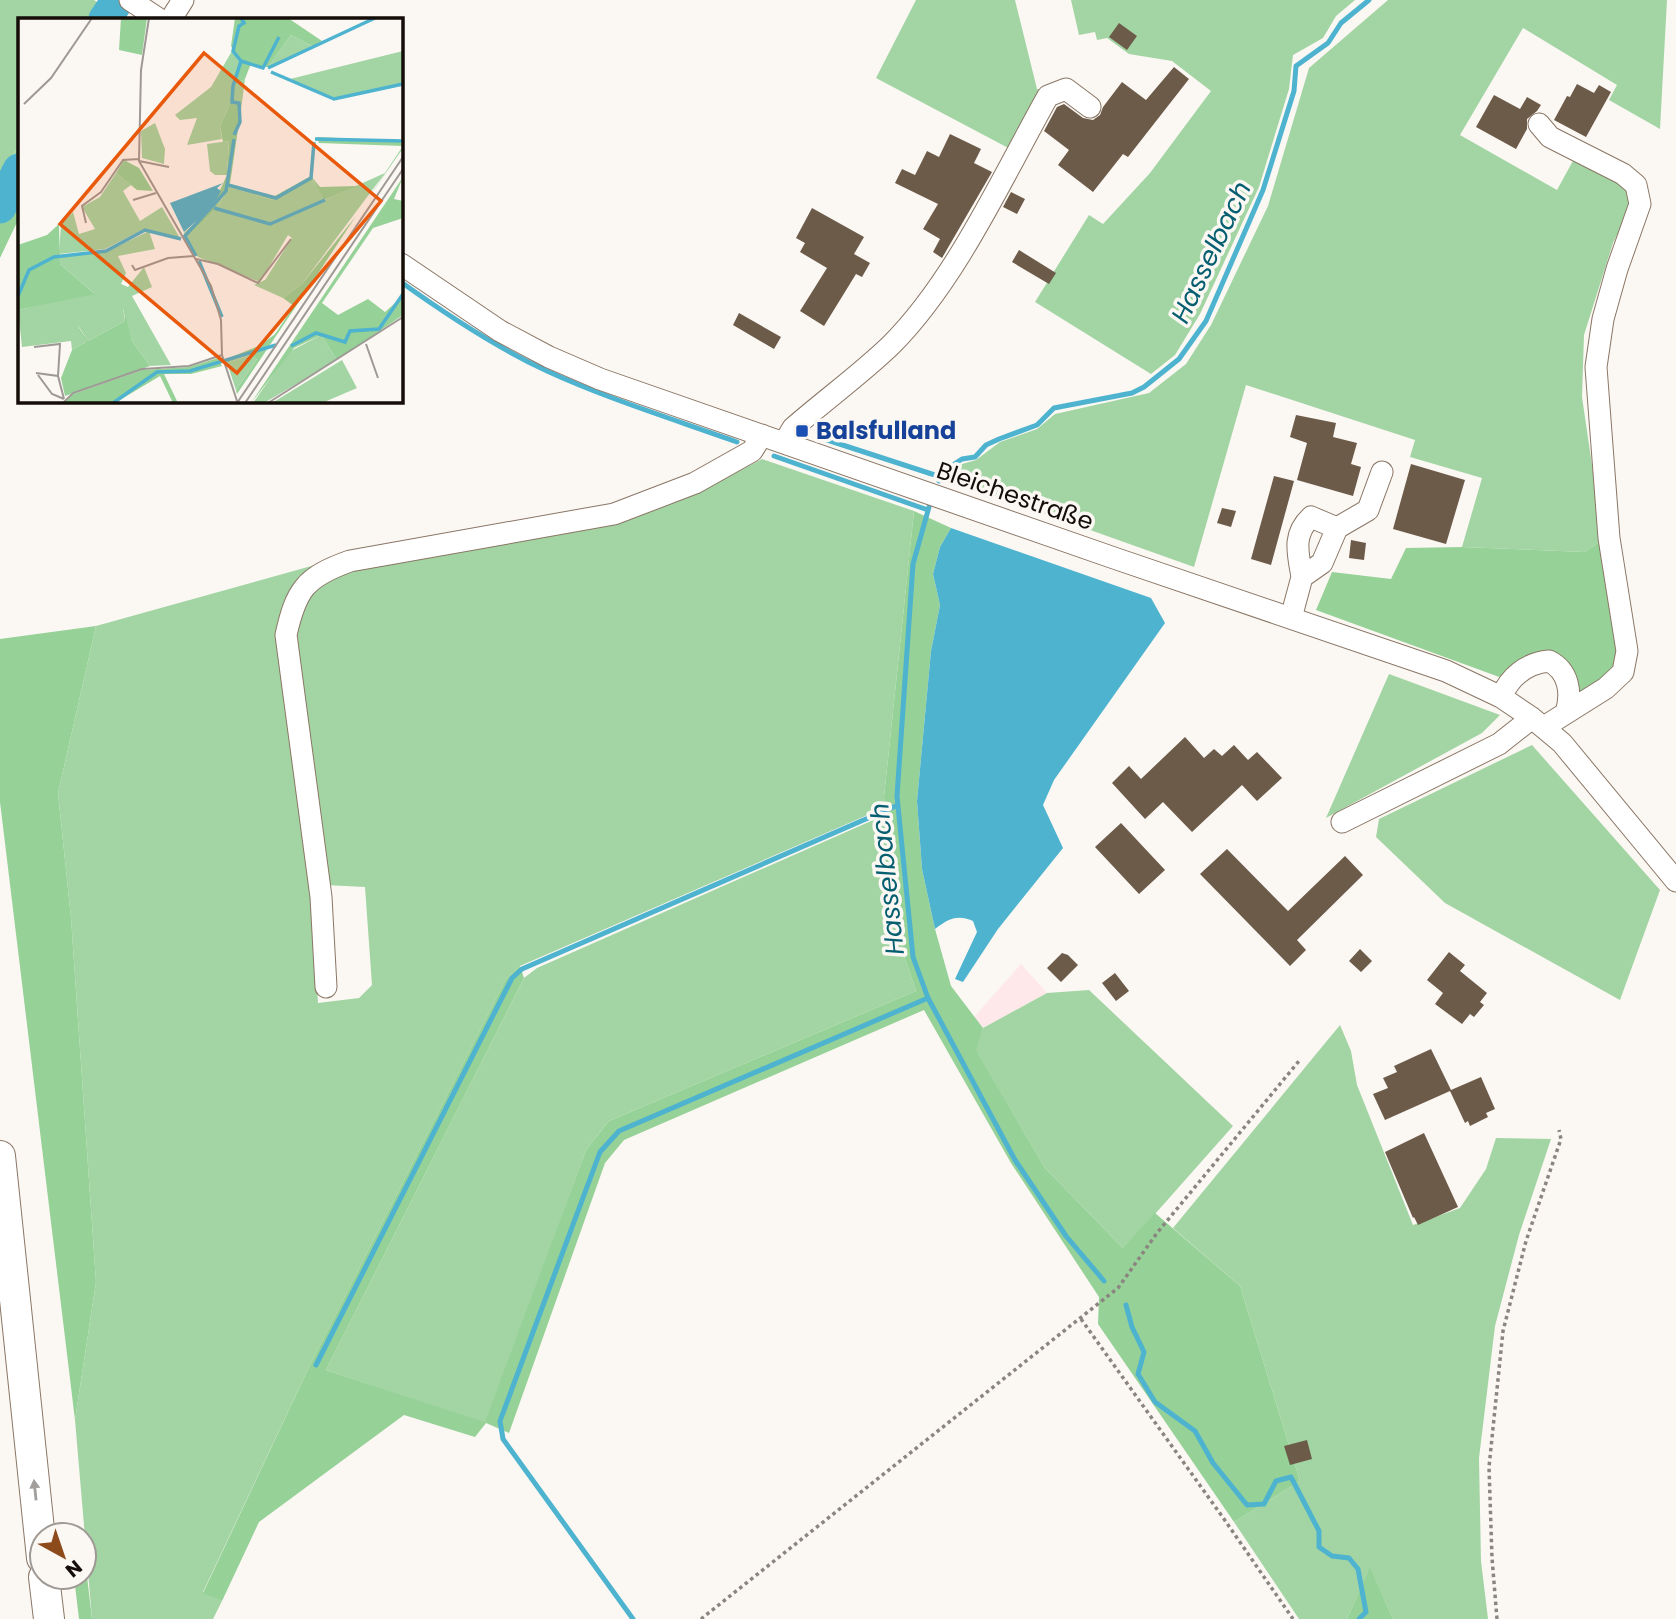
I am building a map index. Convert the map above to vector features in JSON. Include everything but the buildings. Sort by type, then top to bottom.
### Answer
[{"type":"highway","points":[[0,1156],[38,1521]]},
{"type":"highway","points":[[45,1591],[48,1619]]},
{"type":"street","points":[[130,0],[162,18],[183,0]]},
{"type":"street","points":[[784,443],[793,428],[891,345],[919,313],[958,256],[1048,96],[1066,89],[1090,107]]},
{"type":"street","points":[[1342,822],[1538,722],[1566,713],[1606,688],[1623,672],[1627,651],[1609,538],[1596,367],[1602,318],[1616,269],[1640,204],[1636,185],[1623,174],[1550,137],[1539,124]]},
{"type":"street","name":"Bleichestraße","points":[[402,265],[500,331],[549,357],[600,379],[1446,671],[1501,697],[1538,722],[1568,748],[1676,881]]},
{"type":"street","points":[[326,987],[321,897],[286,635],[293,606],[300,592],[328,569],[350,561],[614,514],[695,483],[752,451],[762,435]]},
{"type":"street","points":[[1302,577],[1322,563],[1337,528],[1368,510],[1382,471]]},
{"type":"street","points":[[1291,618],[1302,577],[1297,546],[1301,526],[1311,517],[1337,528]]},
{"type":"street","points":[[1501,697],[1514,676],[1528,666],[1549,661],[1562,670],[1569,685],[1570,699],[1566,713]]},
{"type":"path","points":[[701,1619],[1118,1288],[1157,1233],[1298,1061]]},
{"type":"path","points":[[1497,1619],[1489,1468],[1503,1331],[1526,1241],[1561,1139],[1559,1130]]},
{"type":"path","points":[[1081,1319],[1293,1619]]},
{"type":"shaded area","points":[[1021,964],[1047,993],[983,1028],[974,1017]]},
{"type":"green space","points":[[0,0],[94,0],[105,7],[98,18],[18,18],[18,148],[0,173]]},
{"type":"green space","points":[[916,0],[1015,0],[1037,89],[1046,91],[1014,151],[876,78]]},
{"type":"green space","points":[[1071,0],[1355,0],[1336,16],[1323,38],[1293,55],[1289,89],[1259,187],[1200,314],[1175,355],[1151,374],[1035,302],[1089,215],[1103,224],[1150,173],[1211,91],[1172,61],[1129,54],[1107,38],[1097,40],[1095,32],[1079,35]]},
{"type":"green space","points":[[1388,0],[1667,0],[1660,129],[1609,100],[1617,85],[1523,28],[1460,135],[1557,190],[1574,159],[1620,179],[1635,199],[1613,243],[1584,335],[1582,397],[1603,540],[1584,552],[1462,547],[1482,478],[1410,457],[1415,440],[1246,385],[1194,567],[947,479],[962,464],[976,460],[1000,442],[1037,429],[1055,414],[1149,393],[1186,364],[1211,325],[1268,206],[1309,68]]},
{"type":"green space","points":[[18,148],[18,220],[0,258],[0,173],[3,173]]},
{"type":"green space","points":[[762,459],[914,511],[884,797],[886,807],[520,966],[506,979],[310,1365],[203,1592],[222,1601],[213,1619],[92,1619],[90,1591],[98,1591],[98,1521],[84,1521],[75,1420],[96,1282],[71,918],[58,793],[96,626],[315,565],[288,598],[279,640],[311,894],[318,1003],[359,998],[372,985],[365,887],[325,885],[293,636],[303,601],[322,584],[352,568],[618,520],[703,490]]},
{"type":"green space","points":[[914,511],[951,528],[940,547],[933,574],[940,605],[931,651],[917,801],[922,869],[935,929],[951,986],[983,1028],[976,1050],[1045,1168],[1123,1248],[1155,1213],[1240,1286],[1300,1481],[1234,1522],[1098,1324],[1099,1297],[1011,1163],[924,1010],[624,1140],[605,1163],[509,1433],[486,1423],[475,1437],[404,1415],[259,1522],[222,1601],[203,1593],[310,1365],[506,979],[520,966],[524,978],[326,1370],[485,1422],[586,1150],[609,1121],[916,991],[904,956],[884,797]]},
{"type":"green space","points":[[1603,540],[1622,650],[1617,669],[1576,702],[1567,666],[1502,678],[1316,610],[1332,572],[1391,579],[1406,548],[1462,547],[1584,552]]},
{"type":"green space","points":[[96,626],[58,793],[71,918],[96,1282],[75,1420],[0,802],[0,639]]},
{"type":"green space","points":[[1389,674],[1500,715],[1482,733],[1326,818]]},
{"type":"green space","points":[[1532,745],[1660,890],[1620,1000],[1445,903],[1376,837],[1379,819]]},
{"type":"green space","points":[[887,814],[904,956],[916,991],[609,1121],[586,1150],[486,1423],[326,1370],[524,978],[537,968]]},
{"type":"green space","points":[[1089,990],[1233,1126],[1124,1249],[1045,1168],[975,1049],[983,1028],[1047,993]]},
{"type":"green space","points":[[1340,1025],[1351,1051],[1357,1085],[1413,1225],[1460,1208],[1486,1169],[1496,1138],[1551,1139],[1519,1235],[1495,1326],[1479,1458],[1481,1561],[1488,1619],[1393,1619],[1370,1568],[1347,1619],[1299,1619],[1234,1522],[1300,1481],[1240,1286],[1173,1228]]},
{"type":"green space","points":[[1370,1567],[1393,1619],[1347,1619]]},
{"type":"green space","points":[[76,1591],[89,1591],[92,1619],[79,1619]]},
{"type":"water","points":[[951,528],[1151,598],[1165,623],[1054,780],[1043,805],[1063,848],[998,929],[963,982],[955,979],[977,932],[973,921],[962,918],[949,920],[935,929],[922,869],[917,801],[931,651],[940,605],[933,574],[940,547]]},
{"type":"waterway","points":[[106,18],[118,0]]},
{"type":"waterway","name":"Hasselbach","points":[[939,481],[945,470],[962,459],[975,457],[986,445],[1037,425],[1054,408],[1132,393],[1144,387],[1179,359],[1206,321],[1263,190],[1294,91],[1296,66],[1328,43],[1341,23],[1369,0]]},
{"type":"waterway","points":[[0,207],[18,172]]},
{"type":"waterway","points":[[402,283],[472,330],[547,371],[617,400],[737,442]]},
{"type":"waterway","points":[[818,437],[941,477]]},
{"type":"waterway","points":[[774,456],[928,510]]},
{"type":"waterway","name":"Hasselbach","points":[[929,507],[913,564],[897,796],[913,957],[928,998],[1015,1160],[1066,1236],[1104,1281]]},
{"type":"waterway","points":[[316,1365],[512,978],[522,969],[898,805]]},
{"type":"waterway","points":[[633,1619],[503,1439],[500,1421],[600,1152],[619,1131],[928,998]]},
{"type":"waterway","name":"Hasselbach","points":[[1126,1305],[1132,1327],[1144,1352],[1138,1374],[1155,1402],[1195,1431],[1213,1463],[1247,1505],[1264,1504],[1276,1481],[1291,1477],[1319,1531],[1319,1547],[1332,1556],[1349,1558],[1358,1569],[1366,1612],[1359,1619]]},
{"type":"place","name":"Balsfulland","points":[[802,431]]}]
